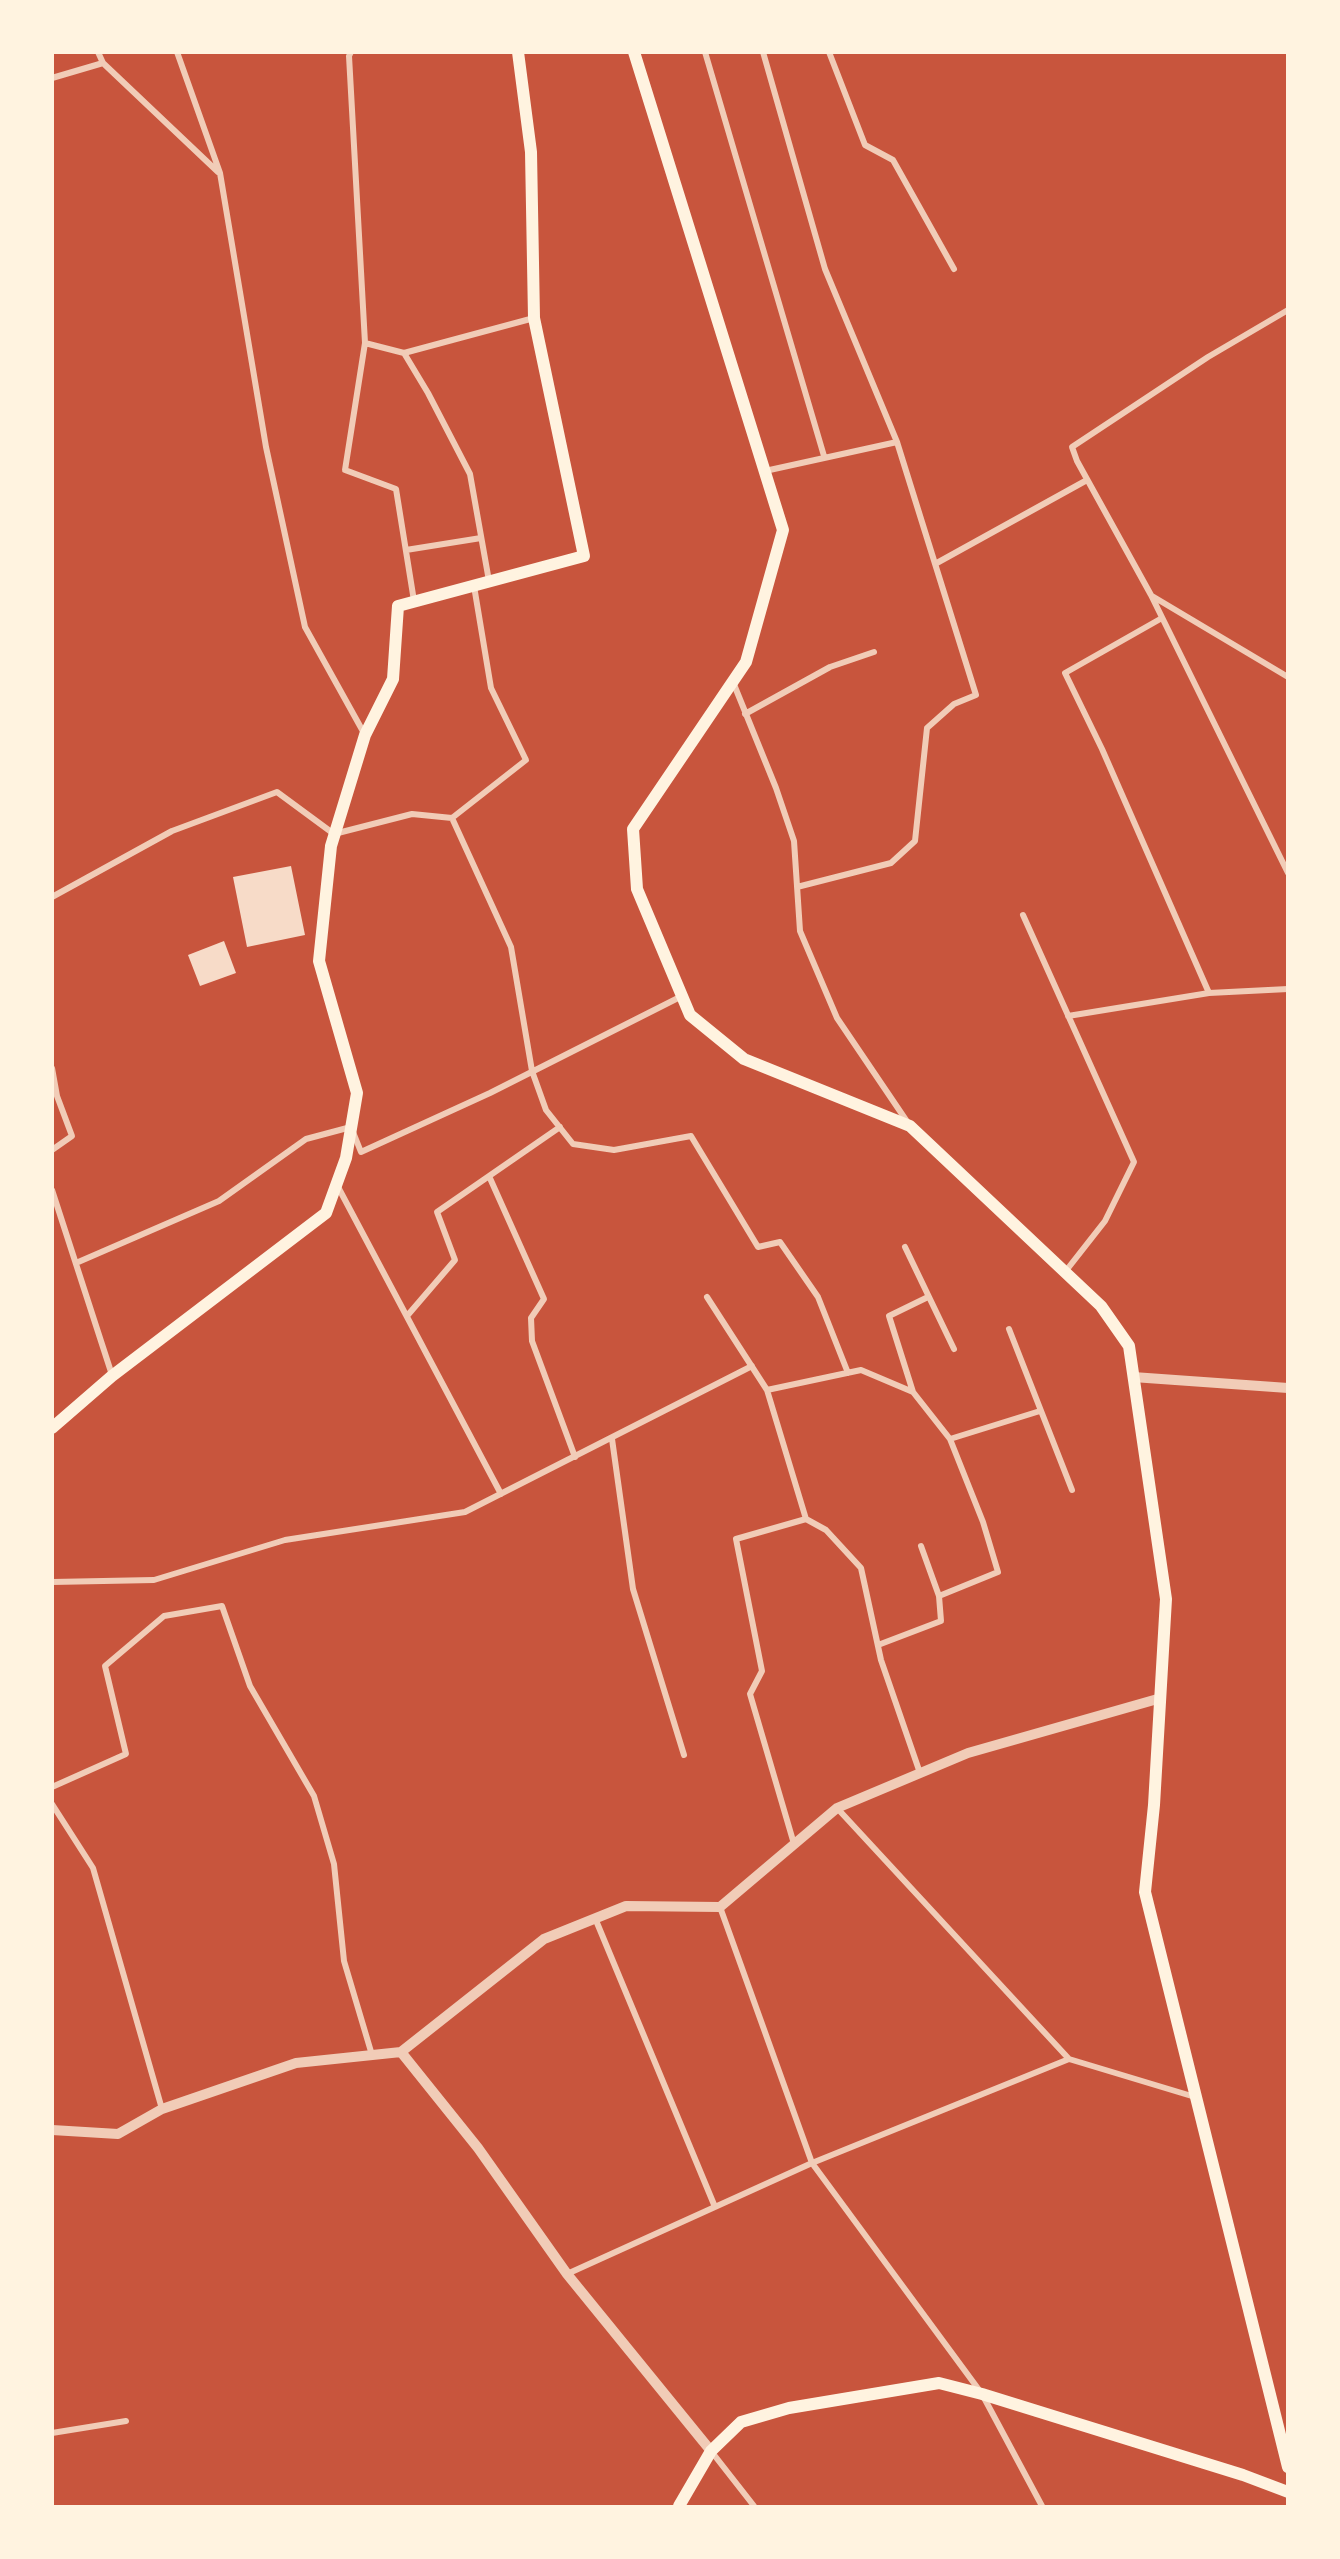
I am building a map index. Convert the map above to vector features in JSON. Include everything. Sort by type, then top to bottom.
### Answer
[{"type":"main road","points":[[52,1428],[112,1376],[326,1213],[346,1158],[357,1093],[319,961],[331,846],[365,735],[393,679],[398,606],[584,556],[534,318],[531,152],[518,52]]},
{"type":"main road","points":[[634,52],[783,530],[746,662],[633,830],[637,889],[690,1015],[744,1059],[910,1126],[1101,1306],[1129,1346],[1166,1599],[1154,1805],[1145,1892],[1287,2467]]},
{"type":"main road","points":[[679,2506],[711,2451],[741,2422],[789,2408],[939,2383],[982,2394],[1242,2475],[1287,2492]]},
{"type":"street","points":[[98,52],[103,63],[220,173]]},
{"type":"street","points":[[177,52],[220,173],[266,447],[305,627],[365,735]]},
{"type":"street","points":[[351,52],[349,56],[365,343],[345,470],[396,489],[414,602]]},
{"type":"street","points":[[705,52],[824,456]]},
{"type":"street","points":[[763,52],[825,269],[897,442],[976,695],[954,704],[927,728],[915,842],[891,863],[797,887]]},
{"type":"street","points":[[829,52],[865,145],[893,160],[954,269]]},
{"type":"street","points":[[52,78],[103,63]]},
{"type":"street","points":[[1287,310],[1208,357],[1071,447],[1151,595],[1287,873]]},
{"type":"street","points":[[365,343],[404,354],[534,318]]},
{"type":"street","points":[[404,354],[428,393],[470,474],[489,581]]},
{"type":"street","points":[[765,471],[824,456],[897,442]]},
{"type":"street","points":[[935,564],[1087,480]]},
{"type":"street","points":[[406,550],[481,538]]},
{"type":"street","points":[[52,897],[172,831],[277,792],[334,834],[412,814],[452,818],[526,760],[491,688],[474,585]]},
{"type":"street","points":[[1151,595],[1287,677]]},
{"type":"street","points":[[1162,618],[1065,673],[1102,749],[1209,993]]},
{"type":"street","points":[[746,714],[831,667],[874,652]]},
{"type":"street","points":[[733,682],[776,788],[794,842],[800,931],[837,1018],[910,1126]]},
{"type":"street","points":[[452,818],[511,946],[532,1071],[546,1110],[573,1144],[614,1150],[691,1136],[758,1247],[780,1242],[818,1297],[848,1373]]},
{"type":"street","points":[[1023,915],[1134,1162],[1105,1221],[1065,1272]]},
{"type":"street","points":[[1068,1016],[1209,993],[1287,987]]},
{"type":"street","points":[[76,1263],[219,1201],[306,1139],[351,1127],[361,1152],[490,1093],[682,996]]},
{"type":"street","points":[[52,1068],[57,1096],[72,1136],[52,1150]]},
{"type":"street","points":[[407,1316],[455,1260],[438,1212],[560,1127]]},
{"type":"street","points":[[489,1176],[544,1299],[531,1318],[532,1341],[575,1458]]},
{"type":"street","points":[[337,1184],[501,1494]]},
{"type":"street","points":[[52,1190],[112,1376]]},
{"type":"street","points":[[905,1247],[954,1349]]},
{"type":"street","points":[[707,1297],[767,1390],[806,1519],[826,1530],[861,1568],[878,1645],[920,1773]]},
{"type":"street","points":[[928,1297],[889,1316],[913,1392],[950,1439],[983,1522],[998,1572],[939,1596]]},
{"type":"street","points":[[1009,1329],[1072,1491]]},
{"type":"street","points":[[52,1582],[154,1580],[285,1540],[465,1512],[752,1366]]},
{"type":"street","points":[[767,1390],[861,1370],[913,1392]]},
{"type":"street","points":[[1133,1377],[1287,1388]]},
{"type":"street","points":[[950,1439],[1040,1411]]},
{"type":"street","points":[[612,1439],[633,1589],[684,1755]]},
{"type":"street","points":[[794,1844],[750,1694],[762,1671],[736,1539],[806,1519]]},
{"type":"street","points":[[878,1645],[941,1621],[939,1596],[921,1546]]},
{"type":"street","points":[[52,1787],[126,1754],[105,1666],[164,1616],[222,1606],[250,1686],[314,1796],[334,1864],[344,1961],[372,2055]]},
{"type":"street","points":[[52,2130],[118,2134],[162,2109],[296,2063],[401,2052],[544,1939],[626,1906],[720,1907],[837,1808],[968,1754],[1161,1698]]},
{"type":"street","points":[[52,1804],[93,1868],[162,2109]]},
{"type":"street","points":[[837,1808],[1069,2059],[1196,2097]]},
{"type":"street","points":[[720,1907],[812,2163],[982,2394],[1042,2506]]},
{"type":"street","points":[[595,1918],[715,2207]]},
{"type":"street","points":[[401,2052],[478,2148],[567,2274],[754,2506]]},
{"type":"street","points":[[567,2274],[812,2163],[1069,2059]]},
{"type":"street","points":[[52,2433],[126,2421]]},
{"type":"building","points":[[291,866],[305,935],[247,947],[233,877]]},
{"type":"building","points":[[224,941],[236,973],[200,986],[188,955]]}]
